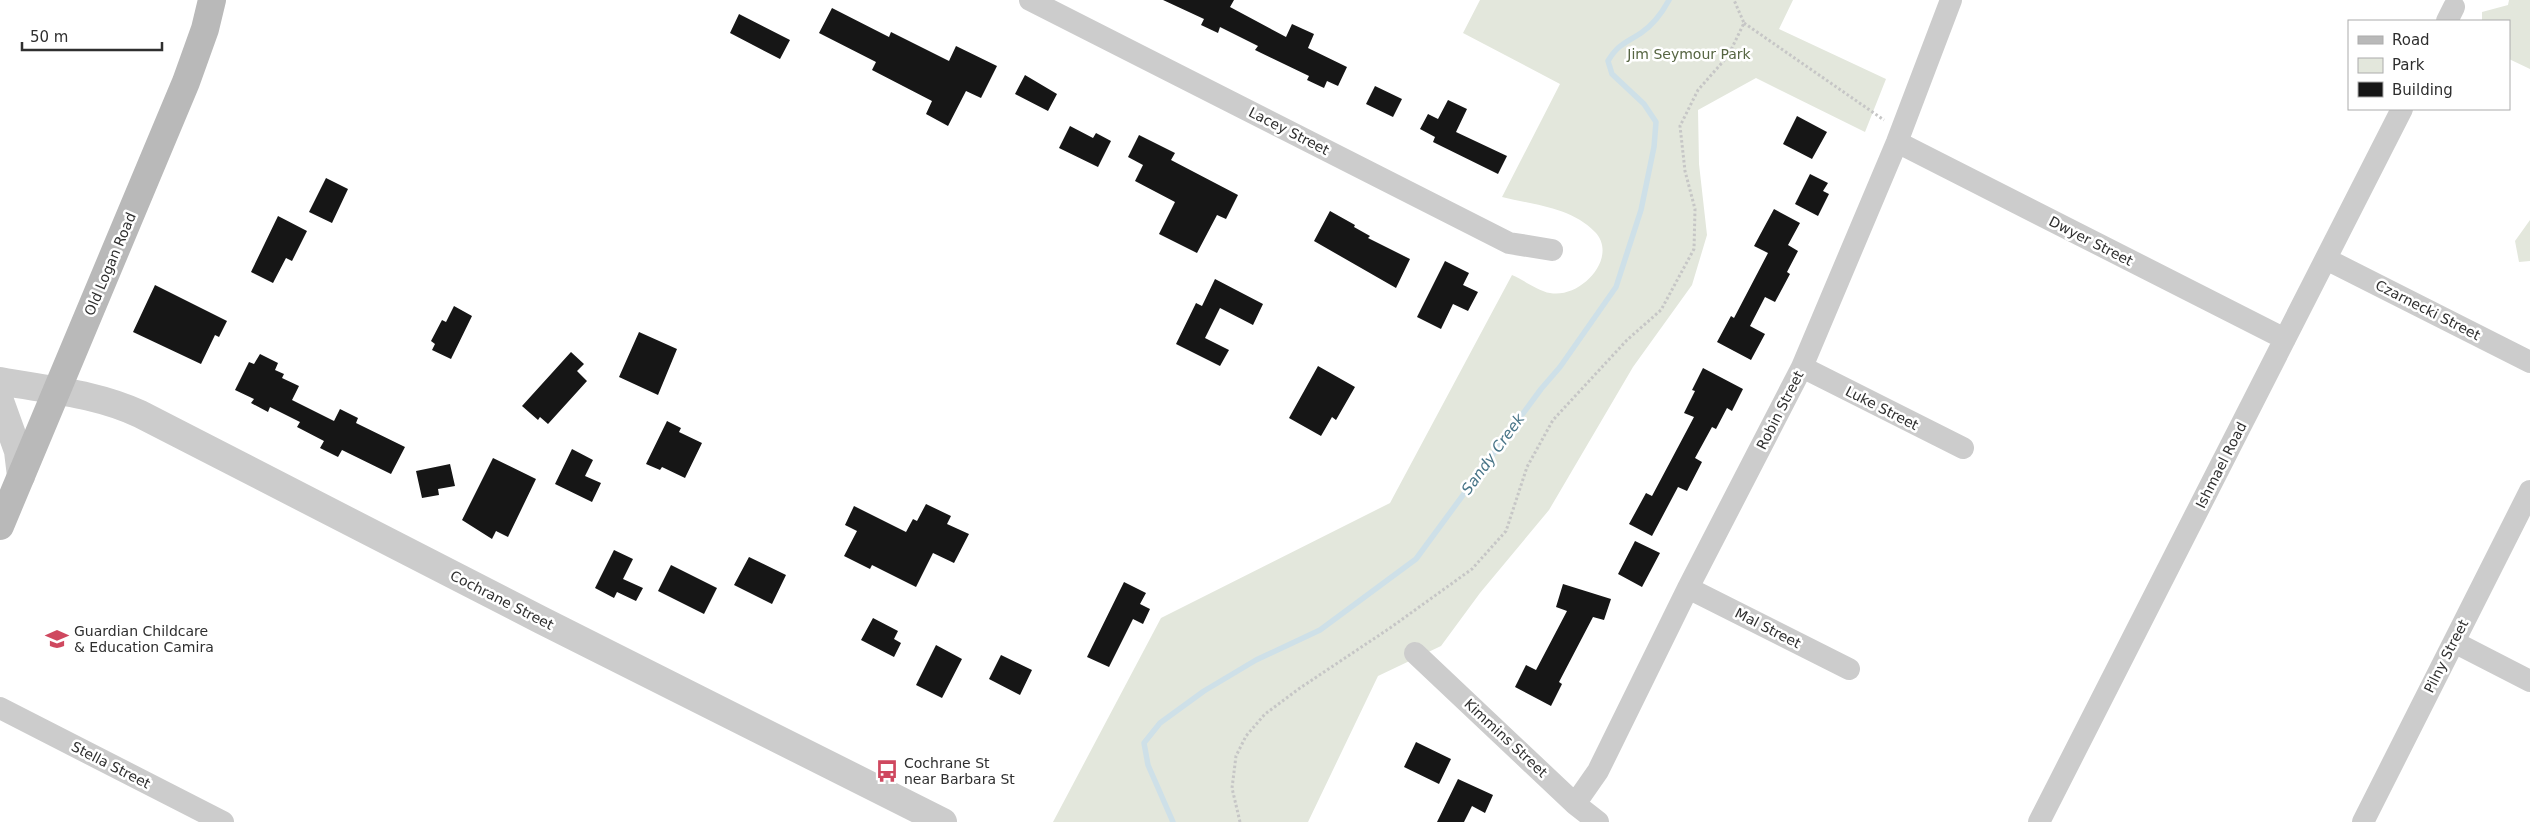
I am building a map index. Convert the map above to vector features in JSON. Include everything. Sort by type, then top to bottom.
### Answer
[{"type":"main road","name":"Old Logan Road","points":[[0,526],[186,82],[205,29],[212,0]]},
{"type":"street","name":"Lacey Street","points":[[1030,0],[1509,243],[1552,250]]},
{"type":"street","name":"Robin Street","points":[[1576,804],[1598,771],[1688,588],[1802,367],[1897,142],[1951,0]]},
{"type":"street","name":"Ishmael Road","points":[[2039,822],[2401,110]]},
{"type":"street","name":"Dwyer Street","points":[[1897,142],[2285,339]]},
{"type":"street","name":"Czarnecki Street","points":[[2326,259],[2530,362]]},
{"type":"street","name":"Luke Street","points":[[1802,367],[1963,448]]},
{"type":"street","name":"Cochrane Street","points":[[0,381],[59,389],[119,404],[937,821]]},
{"type":"street","points":[[0,401],[18,451],[21,476]]},
{"type":"street","name":"Pilny Street","points":[[2363,822],[2530,491]]},
{"type":"street","name":"Mal Street","points":[[1688,588],[1849,669]]},
{"type":"street","points":[[2454,642],[2530,680]]},
{"type":"street","name":"Kimmins Street","points":[[1415,653],[1576,804],[1598,822]]},
{"type":"street","name":"Stella Street","points":[[0,708],[222,822]]},
{"type":"path","points":[[1734,0],[1744,23],[1882,116],[1897,142]]},
{"type":"path","points":[[1240,822],[1232,788],[1236,756],[1246,736],[1265,714],[1300,688],[1390,628],[1472,569],[1506,531],[1527,467],[1553,420],[1627,340],[1661,310],[1694,249],[1695,209],[1685,170],[1680,126],[1698,90],[1728,56],[1744,23]]},
{"type":"green space","name":"Jim Seymour Park","points":[[1480,0],[1793,0],[1779,29],[1886,79],[1865,132],[1756,78],[1698,110],[1699,164],[1707,235],[1692,285],[1633,367],[1549,510],[1480,593],[1441,646],[1378,676],[1308,822],[1053,822],[1161,618],[1390,503],[1512,275],[1545,292],[1562,293],[1573,290],[1584,283],[1599,264],[1602,253],[1601,242],[1595,232],[1575,217],[1551,208],[1502,197],[1560,84],[1463,33]]},
{"type":"green space","points":[[2509,0],[2530,0],[2530,69],[2510,59],[2510,20],[2482,20],[2482,12],[2508,5]]},
{"type":"green space","points":[[2530,220],[2530,261],[2519,262],[2515,241]]},
{"type":"building","points":[[1163,0],[1234,0],[1230,7],[1286,37],[1292,24],[1314,34],[1308,48],[1347,67],[1338,86],[1327,81],[1324,88],[1307,80],[1309,76],[1255,50],[1258,46],[1220,27],[1218,33],[1201,25],[1204,19]]},
{"type":"building","points":[[832,8],[889,37],[891,32],[949,61],[956,46],[997,66],[981,98],[966,91],[948,126],[926,114],[932,101],[872,70],[876,62],[819,33]]},
{"type":"building","points":[[739,14],[790,40],[780,59],[730,33]]},
{"type":"building","points":[[1025,75],[1057,94],[1048,111],[1015,94]]},
{"type":"building","points":[[1375,86],[1402,99],[1393,117],[1366,104]]},
{"type":"building","points":[[1448,100],[1467,109],[1456,132],[1507,156],[1498,174],[1433,142],[1435,137],[1420,129],[1428,114],[1438,119]]},
{"type":"building","points":[[1797,116],[1827,132],[1812,159],[1783,144]]},
{"type":"building","points":[[1070,126],[1093,138],[1096,133],[1111,141],[1098,167],[1059,148]]},
{"type":"building","points":[[1139,135],[1175,153],[1171,160],[1238,195],[1226,219],[1217,215],[1197,253],[1159,234],[1175,202],[1135,181],[1143,165],[1128,157]]},
{"type":"building","points":[[1810,174],[1828,183],[1823,191],[1829,194],[1818,216],[1795,204]]},
{"type":"building","points":[[326,178],[348,189],[332,223],[309,212]]},
{"type":"building","points":[[1774,209],[1800,223],[1788,245],[1798,251],[1787,272],[1790,274],[1775,302],[1765,297],[1750,326],[1765,334],[1751,360],[1717,342],[1731,316],[1734,318],[1768,253],[1754,246]]},
{"type":"building","points":[[1330,211],[1355,225],[1354,227],[1370,236],[1368,238],[1410,259],[1396,288],[1314,241]]},
{"type":"building","points":[[278,216],[307,231],[292,261],[286,258],[273,283],[251,272]]},
{"type":"building","points":[[1445,261],[1469,273],[1463,285],[1478,292],[1468,311],[1453,304],[1441,329],[1417,317]]},
{"type":"building","points":[[1215,279],[1263,304],[1253,325],[1220,308],[1205,338],[1229,350],[1220,366],[1176,344],[1196,303],[1202,306]]},
{"type":"building","points":[[155,285],[227,321],[219,337],[215,335],[201,364],[133,332]]},
{"type":"building","points":[[454,306],[472,316],[451,359],[432,350],[435,344],[431,341],[442,320],[446,322]]},
{"type":"building","points":[[639,332],[677,349],[658,395],[619,377]]},
{"type":"building","points":[[571,352],[584,364],[577,371],[587,381],[548,424],[540,417],[538,420],[522,406]]},
{"type":"building","points":[[260,354],[278,363],[275,370],[284,374],[282,378],[299,386],[292,400],[334,421],[340,409],[358,418],[356,423],[405,447],[391,474],[342,450],[338,457],[320,448],[324,441],[297,427],[300,422],[270,407],[268,412],[251,403],[254,399],[235,390],[249,362],[254,364]]},
{"type":"building","points":[[1318,366],[1355,387],[1336,420],[1332,417],[1321,436],[1289,418]]},
{"type":"building","points":[[1703,368],[1743,389],[1732,411],[1727,408],[1716,429],[1712,427],[1695,458],[1702,462],[1687,491],[1678,487],[1652,536],[1629,524],[1646,493],[1652,496],[1694,417],[1684,413],[1695,391],[1692,390]]},
{"type":"building","points":[[667,421],[681,428],[679,432],[702,443],[685,478],[662,467],[660,470],[646,464]]},
{"type":"building","points":[[572,449],[593,460],[585,476],[601,483],[592,502],[555,484]]},
{"type":"building","points":[[493,458],[536,479],[508,537],[496,531],[492,539],[462,520]]},
{"type":"building","points":[[450,464],[455,486],[438,489],[439,495],[422,498],[416,471]]},
{"type":"building","points":[[926,504],[951,516],[947,524],[969,534],[954,563],[933,553],[916,587],[872,565],[870,569],[844,556],[857,531],[845,525],[854,506],[906,532],[913,519],[917,521]]},
{"type":"building","points":[[1635,541],[1660,553],[1642,587],[1618,574]]},
{"type":"building","points":[[614,550],[633,559],[623,579],[643,588],[636,601],[617,592],[614,598],[595,588]]},
{"type":"building","points":[[749,557],[786,575],[772,604],[734,585]]},
{"type":"building","points":[[671,565],[717,588],[704,614],[658,591]]},
{"type":"building","points":[[1124,582],[1146,593],[1140,604],[1150,609],[1143,624],[1133,619],[1109,667],[1087,657]]},
{"type":"building","points":[[1563,584],[1611,599],[1604,620],[1593,617],[1559,682],[1562,684],[1551,706],[1515,687],[1526,665],[1536,670],[1567,611],[1556,607]]},
{"type":"building","points":[[873,618],[898,631],[894,639],[901,643],[894,657],[861,640]]},
{"type":"building","points":[[936,645],[962,659],[942,698],[916,685]]},
{"type":"building","points":[[1001,655],[1032,670],[1020,695],[989,679]]},
{"type":"building","points":[[1416,742],[1451,759],[1439,784],[1404,767]]},
{"type":"building","points":[[1458,779],[1493,795],[1485,813],[1472,806],[1464,822],[1437,822]]},
{"type":"waterway","name":"Sandy Creek","points":[[1173,822],[1148,765],[1144,743],[1160,723],[1204,691],[1256,660],[1320,630],[1416,559],[1541,389],[1560,367],[1616,287],[1641,210],[1654,147],[1656,122],[1644,104],[1612,74],[1608,61],[1619,47],[1645,30],[1660,14],[1669,0]]},
{"type":"place","name":"Guardian Childcare & Education Camira","points":[[57,639]]},
{"type":"place","name":"Cochrane St near Barbara St","points":[[887,771]]}]
